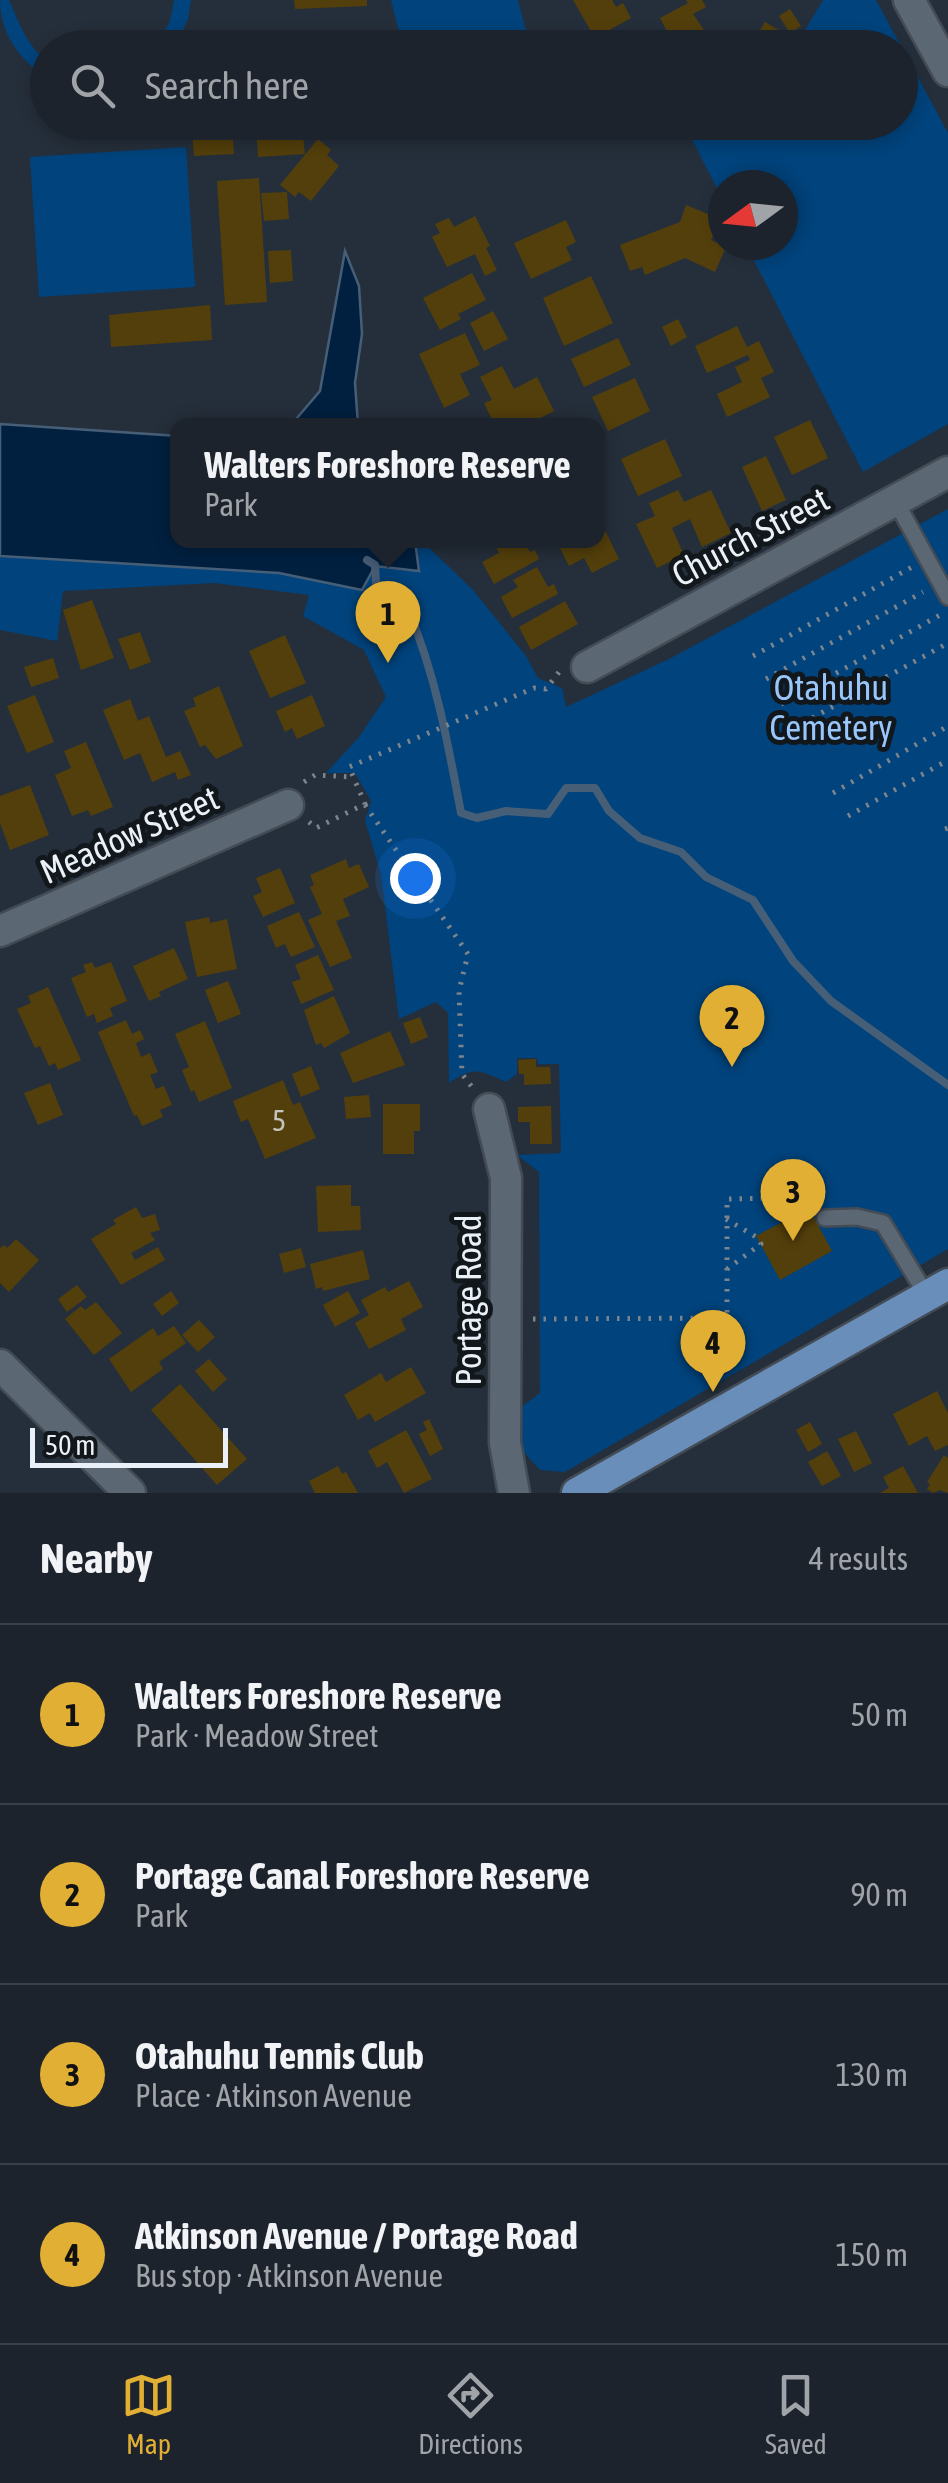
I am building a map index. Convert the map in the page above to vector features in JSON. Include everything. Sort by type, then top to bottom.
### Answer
[{"type":"main road","points":[[576,1493],[937,1290]]},
{"type":"street","points":[[909,0],[948,71]]},
{"type":"street","name":"Church Street","points":[[587,667],[948,472]]},
{"type":"street","name":"Meadow Street","points":[[0,931],[288,805]]},
{"type":"street","name":"Portage Road","points":[[489,1109],[506,1178],[505,1442],[514,1493]]},
{"type":"street","points":[[0,1365],[130,1493]]},
{"type":"lane","points":[[895,500],[944,590]]},
{"type":"lane","points":[[825,1218],[857,1217],[883,1223],[937,1290]]},
{"type":"path","points":[[753,656],[927,559]]},
{"type":"path","points":[[766,679],[944,590]]},
{"type":"path","points":[[781,704],[948,610]]},
{"type":"path","points":[[794,728],[948,643]]},
{"type":"path","points":[[489,1109],[462,1074],[460,991],[468,954],[365,804],[349,767],[534,688]]},
{"type":"path","points":[[833,793],[948,726]]},
{"type":"path","points":[[848,816],[948,760]]},
{"type":"path","points":[[353,777],[315,775],[303,783],[288,805],[316,828],[365,804]]},
{"type":"path","points":[[505,1319],[727,1318],[726,1200],[780,1198],[790,1217]]},
{"type":"path","points":[[726,1219],[758,1238],[761,1244],[727,1269]]},
{"type":"green space","points":[[0,0],[9,0],[30,42],[30,65],[13,45]]},
{"type":"green space","points":[[174,0],[191,0],[183,30],[165,30]]},
{"type":"green space","points":[[391,0],[518,0],[526,30],[399,30]]},
{"type":"green space","points":[[823,0],[876,0],[892,30],[805,30]]},
{"type":"green space","points":[[918,78],[948,133],[948,424],[863,472],[754,260],[798,260],[798,170],[708,171],[692,140],[918,140]]},
{"type":"green space","points":[[186,147],[195,287],[39,297],[30,157]]},
{"type":"green space","name":"Otahuhu Cemetery","points":[[0,424],[170,435],[170,548],[429,548],[473,590],[526,656],[538,678],[562,688],[566,707],[667,660],[948,509],[948,1249],[565,1472],[540,1470],[520,1448],[521,1407],[540,1393],[539,1172],[517,1155],[561,1153],[559,1064],[517,1058],[517,1074],[506,1082],[477,1072],[449,1083],[448,1013],[436,1002],[399,1019],[381,874],[365,821],[371,801],[355,773],[326,773],[359,737],[386,697],[364,650],[303,616],[309,595],[214,583],[63,591],[57,641],[0,630]]},
{"type":"shaded area","points":[[345,251],[359,286],[362,334],[355,383],[358,418],[297,418],[320,391]]},
{"type":"shaded area","points":[[0,424],[170,435],[170,548],[416,548],[419,571],[375,566],[362,590],[279,573],[0,556]]},
{"type":"building","points":[[294,0],[367,0],[367,6],[295,9]]},
{"type":"building","points":[[573,0],[612,0],[616,7],[623,3],[631,18],[609,30],[590,30]]},
{"type":"building","points":[[686,0],[702,0],[706,7],[693,14],[704,30],[666,30],[660,18],[688,3]]},
{"type":"building","points":[[790,9],[801,26],[788,30],[779,16]]},
{"type":"building","points":[[765,22],[778,30],[760,30]]},
{"type":"building","points":[[193,140],[233,140],[234,154],[194,156]]},
{"type":"building","points":[[257,140],[303,140],[305,154],[258,157]]},
{"type":"building","points":[[317,140],[331,150],[327,155],[339,166],[311,201],[299,192],[295,197],[280,185]]},
{"type":"building","points":[[259,178],[267,302],[225,305],[217,181]]},
{"type":"building","points":[[287,192],[289,219],[264,221],[261,193]]},
{"type":"building","points":[[686,205],[708,214],[708,260],[720,260],[715,272],[685,258],[645,275],[642,267],[630,271],[620,245],[680,222]]},
{"type":"building","points":[[475,216],[497,270],[485,276],[475,254],[447,267],[432,237],[440,233],[435,224],[449,218],[454,227]]},
{"type":"building","points":[[566,220],[576,242],[566,247],[572,260],[531,279],[514,243]]},
{"type":"building","points":[[291,250],[293,281],[270,283],[268,251]]},
{"type":"building","points":[[472,273],[486,300],[458,314],[461,319],[440,330],[423,298]]},
{"type":"building","points":[[591,276],[613,323],[564,346],[543,298]]},
{"type":"building","points":[[210,305],[212,340],[111,347],[109,315]]},
{"type":"building","points":[[493,311],[508,339],[484,351],[470,323]]},
{"type":"building","points":[[678,319],[687,337],[671,346],[662,327]]},
{"type":"building","points":[[737,326],[747,347],[759,341],[774,372],[761,378],[770,397],[727,417],[717,394],[742,382],[735,367],[750,360],[748,355],[707,373],[695,346]]},
{"type":"building","points":[[465,333],[480,365],[460,374],[470,395],[444,408],[419,354]]},
{"type":"building","points":[[618,338],[631,365],[584,387],[571,359]]},
{"type":"building","points":[[502,366],[514,389],[537,377],[554,411],[540,418],[491,418],[484,403],[492,400],[480,377]]},
{"type":"building","points":[[635,378],[650,411],[608,431],[592,397]]},
{"type":"building","points":[[810,420],[828,458],[792,475],[774,437]]},
{"type":"building","points":[[665,439],[682,476],[638,496],[621,459]]},
{"type":"building","points":[[766,456],[786,500],[762,511],[742,467]]},
{"type":"building","points":[[678,490],[684,502],[711,490],[731,533],[702,547],[690,519],[672,528],[684,555],[657,568],[636,524],[655,516],[649,503]]},
{"type":"building","points":[[605,530],[619,559],[592,573],[584,558],[569,566],[560,548],[605,548]]},
{"type":"building","points":[[496,548],[528,548],[530,552],[535,550],[539,559],[494,584],[482,562],[499,553]]},
{"type":"building","points":[[537,567],[548,587],[554,584],[558,594],[512,618],[501,597],[518,587],[513,580]]},
{"type":"building","points":[[92,600],[114,658],[81,670],[63,610]]},
{"type":"building","points":[[565,601],[578,624],[531,650],[519,627]]},
{"type":"building","points":[[140,632],[151,662],[130,670],[118,639]]},
{"type":"building","points":[[285,635],[306,683],[270,698],[249,651]]},
{"type":"building","points":[[53,658],[59,678],[31,687],[24,667]]},
{"type":"building","points":[[219,686],[243,746],[216,759],[205,745],[200,747],[184,711],[196,706],[193,698]]},
{"type":"building","points":[[35,695],[54,742],[27,753],[7,706]]},
{"type":"building","points":[[312,695],[325,726],[297,739],[292,728],[285,732],[276,711]]},
{"type":"building","points":[[130,699],[138,721],[149,716],[166,757],[180,751],[191,775],[178,780],[175,772],[152,782],[140,753],[124,760],[103,710]]},
{"type":"building","points":[[86,742],[113,807],[91,816],[88,810],[72,816],[55,775],[71,768],[64,751]]},
{"type":"building","points":[[30,785],[49,835],[10,850],[0,823],[0,796]]},
{"type":"building","points":[[346,859],[349,868],[359,864],[369,887],[343,899],[350,916],[336,921],[352,958],[330,967],[308,920],[322,914],[310,887],[314,885],[310,875]]},
{"type":"building","points":[[280,868],[295,903],[263,917],[253,896],[262,892],[256,878]]},
{"type":"building","points":[[299,912],[315,947],[291,957],[285,944],[276,948],[267,926]]},
{"type":"building","points":[[209,917],[210,923],[227,919],[237,969],[197,977],[185,922]]},
{"type":"building","points":[[174,948],[188,979],[149,1001],[133,966]]},
{"type":"building","points":[[318,955],[334,990],[301,1004],[292,982],[301,979],[295,965]]},
{"type":"building","points":[[92,962],[95,968],[111,962],[127,1001],[110,1008],[113,1016],[97,1023],[94,1014],[87,1017],[71,978],[86,972],[83,965]]},
{"type":"building","points":[[228,981],[241,1014],[218,1023],[205,990]]},
{"type":"building","points":[[48,987],[81,1060],[58,1070],[55,1063],[49,1066],[40,1046],[35,1048],[17,1009],[31,1003],[28,996]]},
{"type":"building","points":[[334,996],[350,1033],[324,1048],[321,1043],[316,1045],[304,1010]]},
{"type":"building","points":[[420,1017],[428,1037],[411,1044],[403,1023]]},
{"type":"building","points":[[126,1020],[132,1034],[140,1030],[144,1039],[136,1043],[141,1057],[150,1053],[158,1072],[150,1075],[156,1089],[164,1086],[172,1105],[160,1110],[163,1117],[142,1126],[134,1116],[98,1032]]},
{"type":"building","points":[[205,1021],[232,1088],[199,1102],[182,1070],[189,1067],[175,1034]]},
{"type":"building","points":[[390,1031],[405,1065],[353,1083],[340,1053]]},
{"type":"building","points":[[536,1059],[536,1067],[550,1067],[551,1084],[524,1085],[518,1060]]},
{"type":"building","points":[[311,1066],[320,1089],[301,1097],[292,1074]]},
{"type":"building","points":[[283,1080],[293,1105],[300,1102],[316,1138],[265,1159],[248,1119],[241,1122],[233,1101]]},
{"type":"building","points":[[50,1083],[63,1115],[38,1125],[24,1093]]},
{"type":"building","points":[[369,1095],[371,1117],[346,1119],[344,1097]]},
{"type":"building","points":[[383,1104],[420,1104],[420,1131],[414,1131],[414,1154],[383,1154]]},
{"type":"building","points":[[551,1106],[552,1144],[530,1144],[530,1122],[518,1122],[518,1107]]},
{"type":"building","points":[[351,1185],[351,1206],[360,1206],[361,1230],[318,1232],[316,1186]]},
{"type":"building","points":[[136,1207],[142,1218],[155,1214],[160,1230],[150,1233],[155,1240],[131,1253],[135,1260],[158,1247],[165,1260],[121,1285],[91,1239]]},
{"type":"building","points":[[809,1208],[832,1251],[780,1280],[756,1236]]},
{"type":"building","points":[[16,1239],[39,1260],[9,1292],[0,1283],[0,1248],[7,1248]]},
{"type":"building","points":[[301,1248],[306,1267],[284,1273],[279,1254]]},
{"type":"building","points":[[363,1250],[370,1279],[323,1291],[322,1287],[316,1289],[310,1264]]},
{"type":"building","points":[[409,1281],[423,1307],[401,1319],[406,1330],[369,1349],[355,1323],[369,1315],[361,1300],[385,1287],[388,1292]]},
{"type":"building","points":[[77,1285],[87,1297],[67,1312],[58,1299]]},
{"type":"building","points":[[171,1291],[179,1303],[162,1316],[153,1304]]},
{"type":"building","points":[[348,1291],[360,1313],[335,1327],[323,1305]]},
{"type":"building","points":[[96,1302],[122,1333],[94,1355],[65,1319],[81,1306],[85,1310]]},
{"type":"building","points":[[199,1320],[215,1337],[198,1352],[182,1335]]},
{"type":"building","points":[[174,1326],[186,1343],[159,1362],[163,1369],[131,1392],[109,1359],[153,1328],[158,1336]]},
{"type":"building","points":[[209,1359],[227,1379],[213,1392],[195,1371]]},
{"type":"building","points":[[411,1367],[426,1393],[375,1422],[370,1413],[358,1420],[344,1395],[381,1373],[386,1382]]},
{"type":"building","points":[[180,1384],[247,1459],[217,1485],[151,1410]]},
{"type":"building","points":[[937,1391],[948,1413],[948,1445],[935,1451],[927,1436],[909,1446],[893,1414]]},
{"type":"building","points":[[429,1419],[443,1449],[430,1456],[419,1434],[427,1430],[423,1422]]},
{"type":"building","points":[[810,1422],[822,1444],[808,1452],[796,1430]]},
{"type":"building","points":[[406,1430],[432,1479],[404,1493],[387,1462],[377,1468],[368,1451]]},
{"type":"building","points":[[856,1431],[872,1463],[854,1472],[838,1439]]},
{"type":"building","points":[[827,1451],[841,1476],[822,1486],[808,1462]]},
{"type":"building","points":[[944,1455],[948,1458],[948,1493],[933,1493],[927,1489],[927,1482]]},
{"type":"building","points":[[338,1466],[358,1493],[315,1493],[309,1481]]},
{"type":"building","points":[[903,1466],[918,1493],[880,1493],[889,1488],[883,1477]]},
{"type":"waterway","points":[[367,560],[375,565],[377,599],[390,612],[409,612],[418,636],[440,711],[461,813],[477,818],[506,811],[548,814],[566,788],[595,788],[609,811],[640,838],[681,852],[706,877],[753,900],[793,961],[831,1001],[948,1085]]},
{"type":"place","name":"Walters Foreshore Reserve","points":[[388,663]]},
{"type":"place","name":"Portage Canal Foreshore Reserve","points":[[732,1067]]},
{"type":"place","name":"Otahuhu Tennis Club","points":[[793,1241]]},
{"type":"place","name":"Atkinson Avenue / Portage Road","points":[[713,1392]]}]
